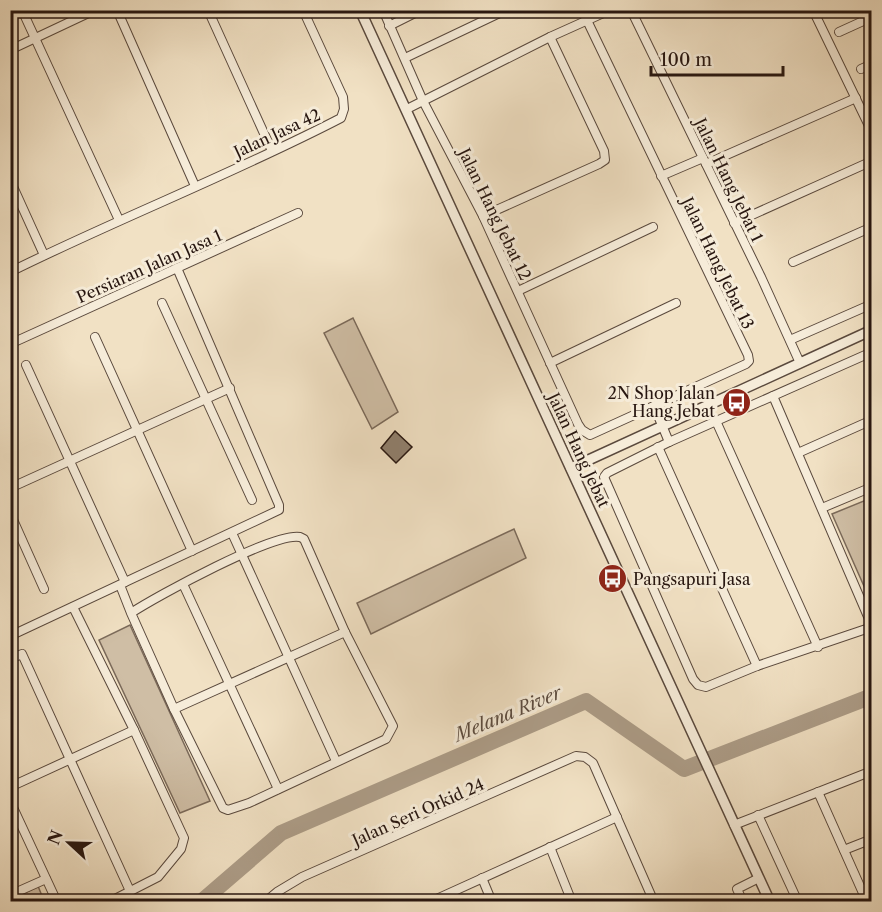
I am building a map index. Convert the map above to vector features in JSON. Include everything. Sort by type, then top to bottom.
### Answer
[{"type":"street","points":[[22,10],[119,220]]},
{"type":"street","points":[[10,50],[95,10]]},
{"type":"street","points":[[117,10],[195,186]]},
{"type":"street","points":[[208,10],[272,151]]},
{"type":"street","name":"Jalan Jasa 42","points":[[10,272],[341,117],[344,109],[343,97],[303,10]]},
{"type":"street","name":"Jalan Hang Jebat","points":[[360,10],[770,902]]},
{"type":"street","name":"Jalan Hang Jebat 12","points":[[382,10],[423,101],[483,216],[582,430]]},
{"type":"street","points":[[389,26],[421,10]]},
{"type":"street","points":[[405,58],[506,10]]},
{"type":"street","name":"Jalan Hang Jebat 13","points":[[582,10],[749,361],[590,435],[582,430]]},
{"type":"street","points":[[407,109],[610,10]]},
{"type":"street","name":"Jalan Hang Jebat 1","points":[[631,10],[735,223],[800,363]]},
{"type":"street","points":[[813,10],[872,132]]},
{"type":"street","points":[[840,32],[872,17]]},
{"type":"street","points":[[483,216],[599,164],[605,159],[604,151],[550,38]]},
{"type":"street","points":[[861,69],[872,64]]},
{"type":"street","points":[[661,176],[704,161],[855,98]]},
{"type":"street","points":[[735,223],[872,161]]},
{"type":"street","points":[[10,180],[44,255]]},
{"type":"street","name":"Persiaran Jalan Jasa 1","points":[[10,344],[298,213]]},
{"type":"street","points":[[518,291],[653,227]]},
{"type":"street","points":[[793,262],[872,227]]},
{"type":"street","points":[[10,636],[279,510],[279,505],[230,388],[177,268]]},
{"type":"street","points":[[162,303],[252,501]]},
{"type":"street","points":[[550,363],[676,303]]},
{"type":"street","points":[[790,340],[872,304]]},
{"type":"street","points":[[571,468],[872,330]]},
{"type":"street","points":[[94,337],[192,552]]},
{"type":"street","points":[[773,396],[872,626],[818,647],[757,666],[706,687],[698,685],[693,679],[604,477],[607,473],[658,447],[872,352]]},
{"type":"street","points":[[26,365],[123,583],[131,613],[174,709],[223,808],[228,810],[249,803],[386,739],[390,734],[393,726],[345,632],[304,539],[300,537],[290,537],[243,554],[156,597],[131,613]]},
{"type":"street","points":[[10,489],[230,388]]},
{"type":"street","points":[[654,406],[669,442]]},
{"type":"street","points":[[798,453],[872,420]]},
{"type":"street","points":[[716,421],[818,647]]},
{"type":"street","points":[[658,447],[757,666]]},
{"type":"street","points":[[822,508],[872,487]]},
{"type":"street","points":[[10,513],[44,589]]},
{"type":"street","points":[[232,533],[336,761]]},
{"type":"street","points":[[183,584],[278,789]]},
{"type":"street","points":[[73,607],[184,838],[184,844],[158,878],[109,902]]},
{"type":"street","points":[[174,709],[345,632]]},
{"type":"street","points":[[10,660],[22,654],[130,891]]},
{"type":"street","points":[[10,788],[134,730]]},
{"type":"street","name":"Jalan Seri Orkid 24","points":[[265,902],[302,877],[576,756],[585,757],[593,763],[617,817]]},
{"type":"street","points":[[734,825],[872,771]]},
{"type":"street","points":[[818,792],[867,902]]},
{"type":"street","points":[[10,801],[57,902]]},
{"type":"street","points":[[758,815],[798,902]]},
{"type":"street","points":[[430,902],[617,817],[654,902]]},
{"type":"street","points":[[844,850],[872,839]]},
{"type":"street","points":[[550,847],[572,902]]},
{"type":"street","points":[[482,878],[492,902]]},
{"type":"street","points":[[743,902],[737,889],[759,878]]},
{"type":"street","points":[[10,894],[46,879]]},
{"type":"shaded area","points":[[353,318],[398,412],[372,429],[324,333]]},
{"type":"shaded area","points":[[871,498],[871,602],[832,514]]},
{"type":"shaded area","points":[[514,529],[526,558],[371,634],[357,603]]},
{"type":"shaded area","points":[[130,625],[210,801],[180,813],[99,640]]},
{"type":"shaded area","points":[[38,886],[44,901],[11,902],[11,900]]},
{"type":"building","points":[[395,431],[412,447],[396,463],[381,448]]},
{"type":"waterway","name":"Melana River","points":[[201,902],[281,833],[586,701],[684,769],[872,696]]},
{"type":"place","name":"2N Shop Jalan Hang Jebat","points":[[736,402]]},
{"type":"place","name":"Pangsapuri Jasa","points":[[612,579]]}]
